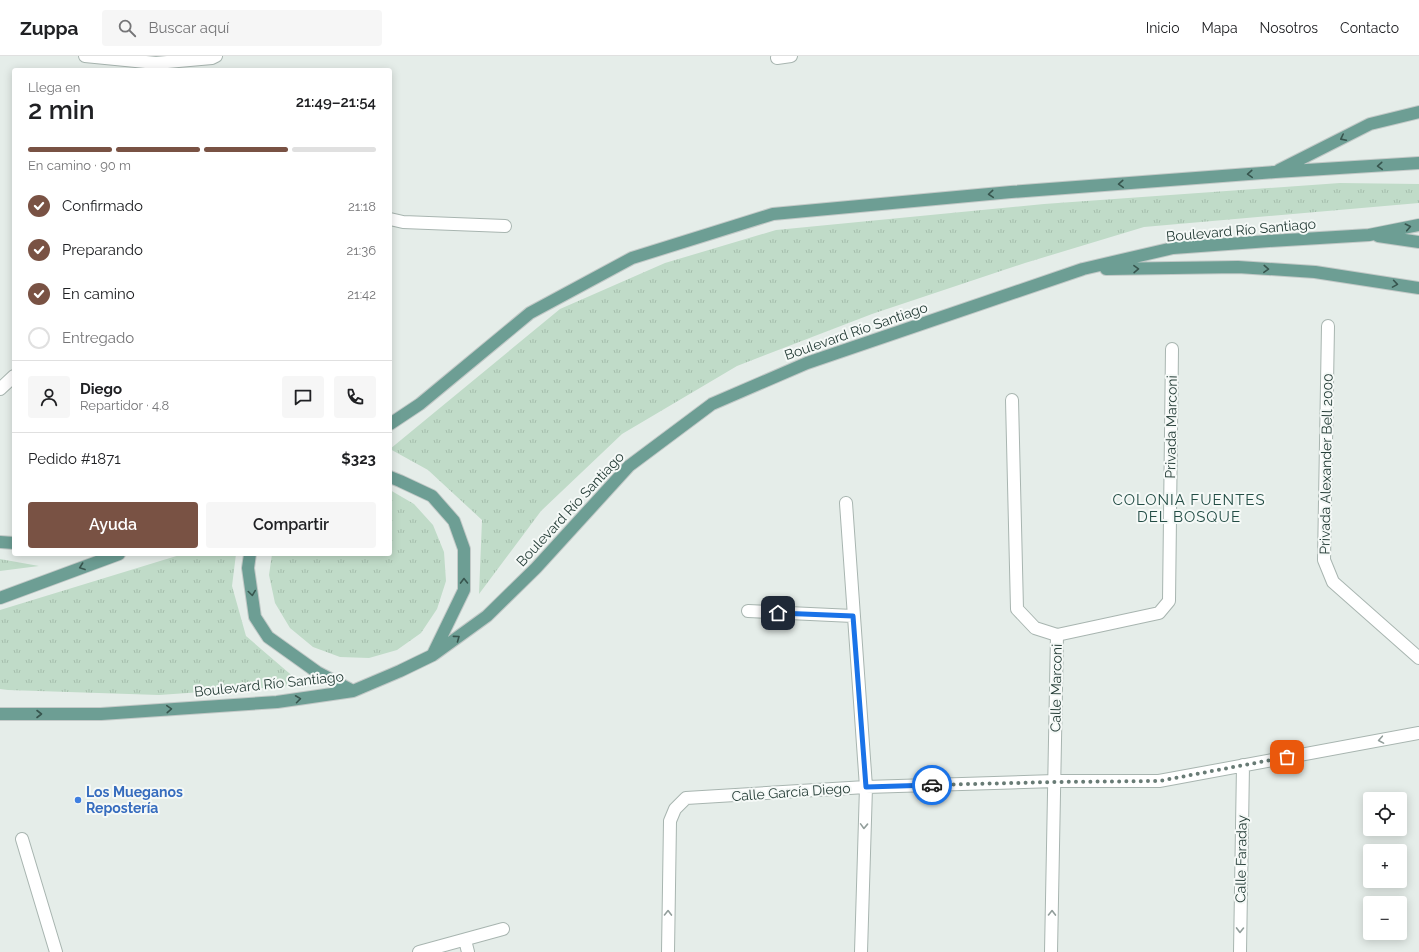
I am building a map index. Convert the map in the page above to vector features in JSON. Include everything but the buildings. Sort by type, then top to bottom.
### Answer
[{"type":"main road","points":[[1274,172],[1370,124],[1419,112]]},
{"type":"main road","points":[[392,423],[420,404],[530,313],[632,258],[773,214],[1011,192],[1274,172],[1419,163]]},
{"type":"main road","name":"Boulevard Río Santiago","points":[[0,714],[101,714],[277,702],[352,691],[400,672],[433,655],[487,616],[536,568],[629,466],[712,404],[807,363],[1083,269],[1173,248],[1369,235],[1419,225]]},
{"type":"main road","name":"Boulevard Río Santiago","points":[[1369,235],[1419,242]]},
{"type":"main road","points":[[1083,269],[1238,267],[1315,272],[1419,288]]},
{"type":"main road","points":[[392,478],[432,496],[454,521],[464,548],[464,590],[433,655]]},
{"type":"main road","points":[[0,542],[12,543]]},
{"type":"main road","points":[[0,598],[114,556]]},
{"type":"main road","points":[[250,556],[248,568],[255,617],[268,637],[317,672],[352,691]]},
{"type":"street","points":[[85,56],[156,63],[212,58],[216,56]]},
{"type":"street","points":[[777,58],[791,56]]},
{"type":"street","points":[[392,219],[403,222],[505,226]]},
{"type":"street","name":"Privada Alexander Bell 2000","points":[[1328,326],[1324,560],[1333,582],[1419,658]]},
{"type":"street","name":"Privada Marconi","points":[[1057,634],[1159,613],[1169,601],[1172,349]]},
{"type":"street","points":[[0,389],[12,378]]},
{"type":"street","name":"Calle Marconi","points":[[1012,400],[1017,609],[1035,628],[1057,634],[1051,952]]},
{"type":"street","points":[[846,503],[866,787],[860,952]]},
{"type":"street","points":[[748,611],[853,616]]},
{"type":"street","name":"Calle García Diego","points":[[668,952],[670,821],[675,808],[686,798],[866,787],[1159,781],[1419,733]]},
{"type":"street","name":"Calle Faraday","points":[[1240,952],[1243,765]]},
{"type":"street","points":[[22,839],[56,952]]},
{"type":"street","points":[[418,952],[503,929]]},
{"type":"street","points":[[465,940],[468,952]]},
{"type":"green space","points":[[1340,183],[1419,184],[1419,203],[1144,227],[1025,263],[872,314],[737,366],[622,434],[541,511],[479,594],[482,520],[428,470],[392,450],[392,447],[560,309],[665,263],[776,230],[1044,204]]},
{"type":"green space","points":[[392,491],[414,504],[433,525],[444,552],[446,581],[437,609],[421,633],[397,650],[369,658],[340,657],[313,647],[290,628],[275,603],[269,575],[272,556],[392,556]]},
{"type":"green space","points":[[176,556],[236,556],[232,586],[246,636],[303,685],[159,695],[0,689],[0,610]]},
{"type":"green space","points":[[0,559],[39,566],[0,571]]},
{"type":"way so far","points":[[932,785],[1159,781],[1287,757]]},
{"type":"place","name":"Los Mueganos Repostería","points":[[78,800]]},
{"type":"district","name":"COLONIA FUENTES DEL BOSQUE","points":[[1189,508]]},
{"type":"route","points":[[778,613],[853,616],[866,787],[932,785]]}]
